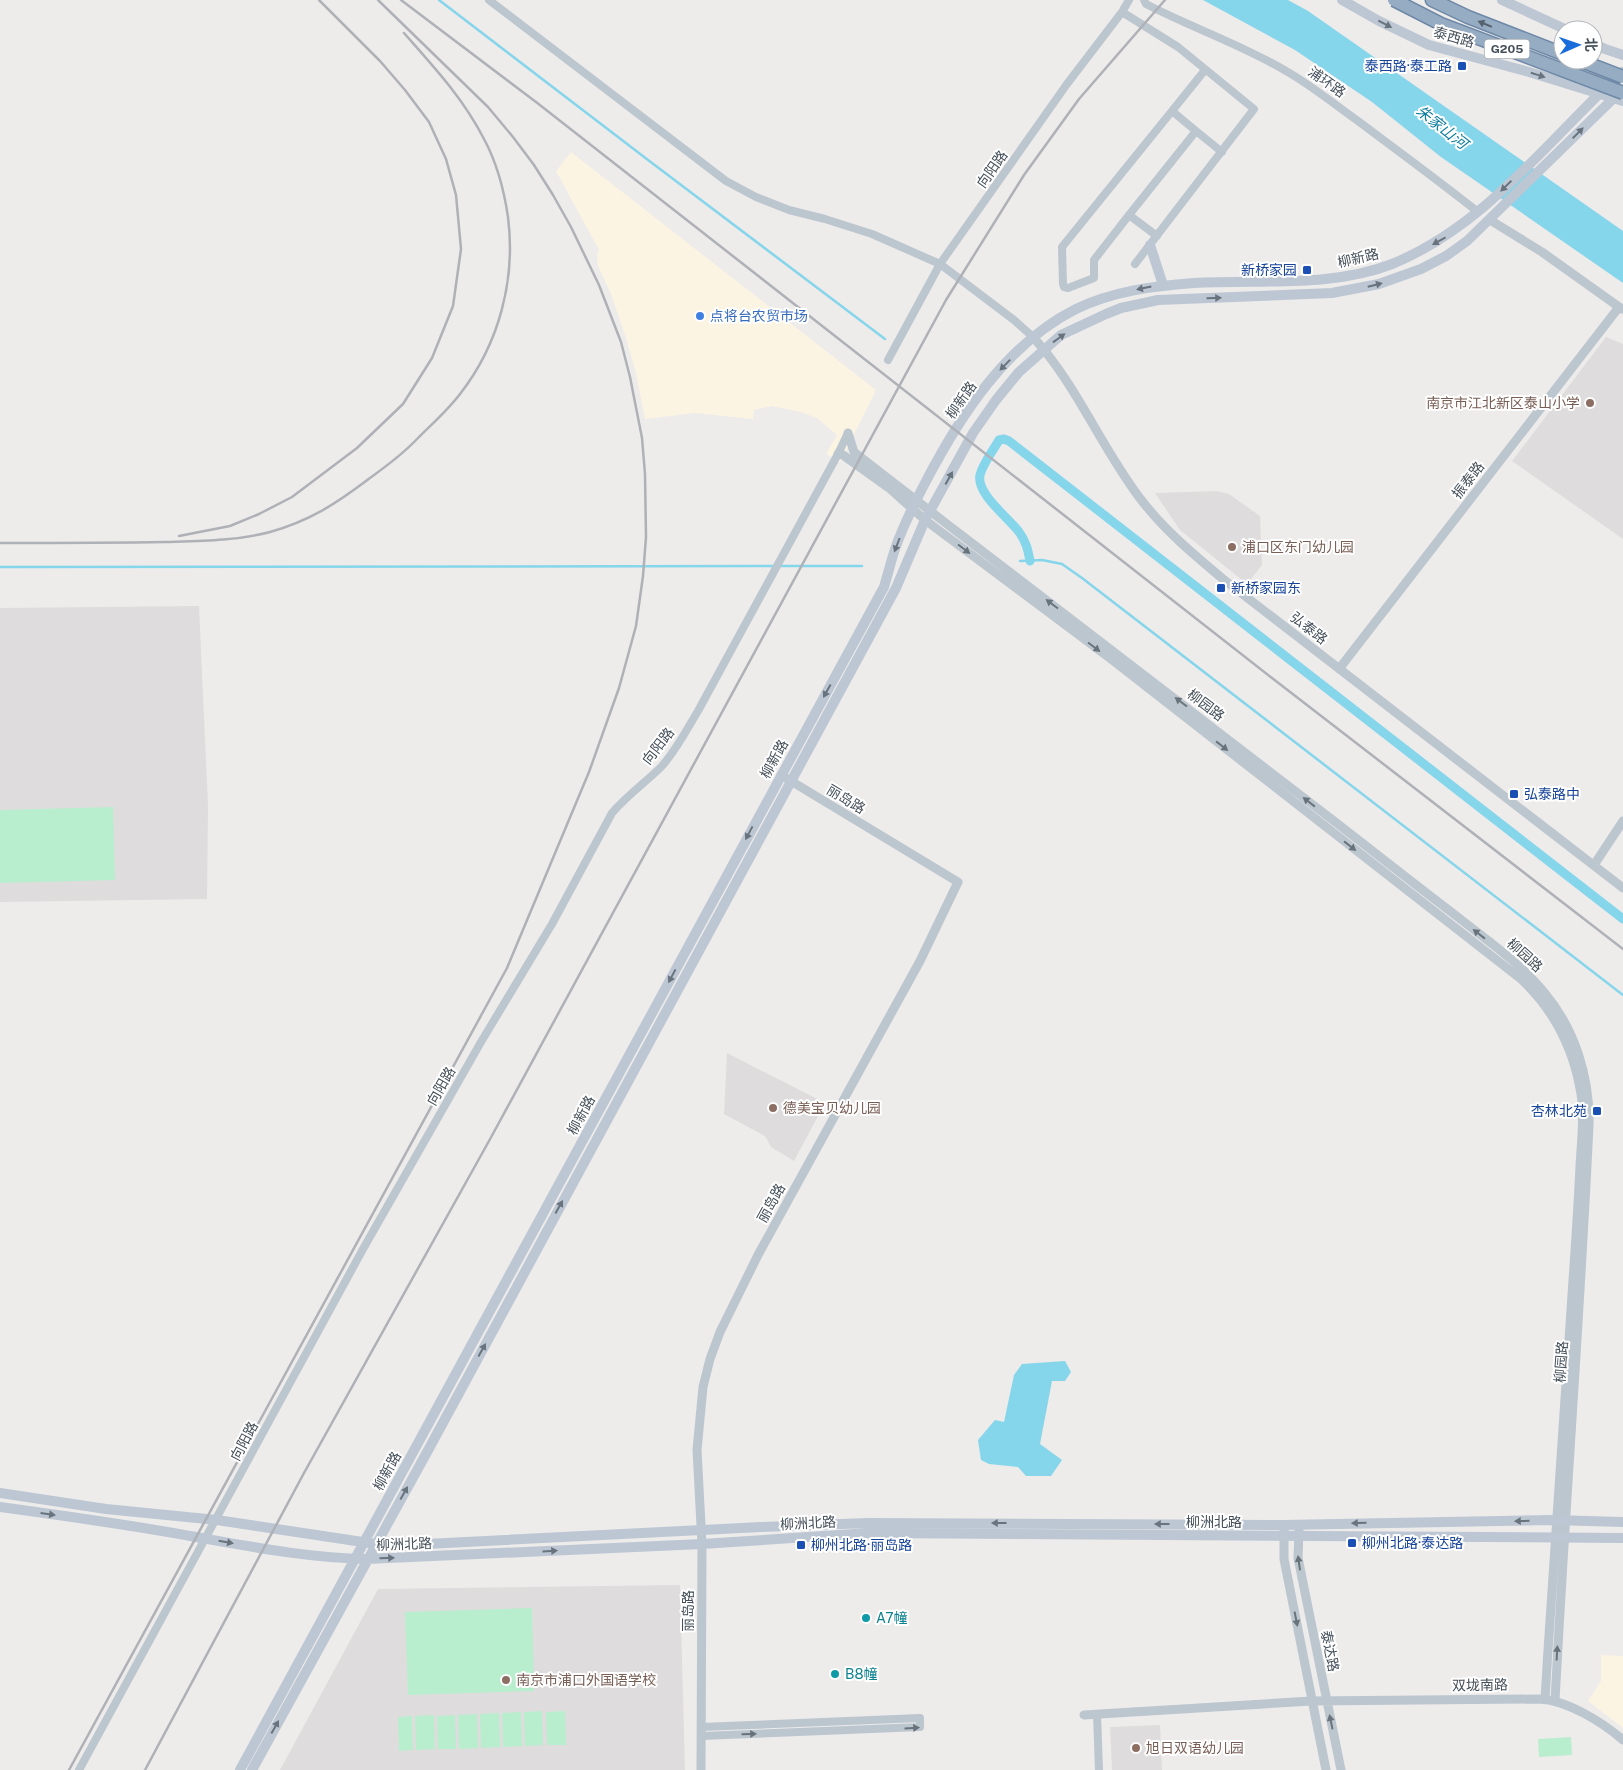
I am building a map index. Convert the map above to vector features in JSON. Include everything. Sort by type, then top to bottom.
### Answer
[{"type":"highway","name":"G205","points":[[1394,0],[1441,24],[1621,95]]},
{"type":"highway","name":"G205","points":[[1432,0],[1468,17],[1553,50]]},
{"type":"highway","points":[[1603,69],[1623,77]]},
{"type":"main road","name":"泰西路","points":[[1342,0],[1379,21],[1429,44],[1599,93],[1621,95]]},
{"type":"main road","points":[[1502,0],[1553,24]]},
{"type":"main road","points":[[1603,48],[1623,55]]},
{"type":"main road","name":"柳新路","points":[[240,1770],[884,587],[895,548],[914,505],[937,461],[974,402],[1002,368],[1033,337],[1057,320],[1098,300],[1127,291],[1162,285],[1321,279],[1358,274],[1415,254],[1446,237],[1478,212],[1623,71]]},
{"type":"main road","name":"柳新路","points":[[252,1770],[896,588],[928,516],[974,434],[996,400],[1019,372],[1061,335],[1121,308],[1158,300],[1332,293],[1400,278],[1446,256],[1467,241],[1490,220],[1621,95]]},
{"type":"main road","points":[[1150,245],[1162,285]]},
{"type":"main road","name":"柳洲北路","points":[[0,1493],[106,1509],[217,1520],[376,1544],[443,1544],[868,1523],[1284,1525],[1560,1521],[1623,1522]]},
{"type":"main road","name":"柳洲北路","points":[[0,1507],[317,1557],[354,1559],[702,1544],[869,1533],[1623,1538]]},
{"type":"street","points":[[489,0],[726,181],[756,197],[789,210],[826,219],[872,234],[940,264],[1014,320],[1033,337]]},
{"type":"street","name":"向阳路","points":[[888,360],[940,264],[1067,84],[1129,0]]},
{"type":"street","name":"浦环路","points":[[1144,0],[1146,4],[1178,20],[1245,48],[1287,71],[1316,90],[1442,183],[1478,212]]},
{"type":"street","points":[[1122,12],[1178,47],[1254,109],[1135,264]]},
{"type":"street","points":[[1196,131],[1094,260],[1094,278],[1068,288],[1064,287],[1062,284],[1062,247],[1206,70]]},
{"type":"street","points":[[1172,111],[1222,152]]},
{"type":"street","points":[[1129,215],[1157,236]]},
{"type":"street","points":[[1490,220],[1556,262],[1621,308]]},
{"type":"street","name":"振泰路","points":[[1339,669],[1621,308]]},
{"type":"street","name":"弘泰路","points":[[1033,337],[1057,365],[1138,496],[1166,529],[1223,579],[1623,888]]},
{"type":"street","points":[[848,433],[854,452],[914,505]]},
{"type":"street","name":"向阳路","points":[[79,1770],[217,1520],[363,1249],[476,1050],[552,924],[612,813],[624,798],[662,765],[677,745],[698,711],[771,578],[848,433]]},
{"type":"street","points":[[838,454],[843,455],[914,505]]},
{"type":"street","name":"柳园路","points":[[914,505],[1521,979],[1555,1019],[1578,1078],[1583,1112],[1559,1537],[1545,1699]]},
{"type":"street","name":"丽岛路","points":[[700,1770],[702,1544],[697,1450],[703,1387],[710,1360],[720,1332],[758,1255],[920,960],[958,882],[781,775]]},
{"type":"street","points":[[1594,865],[1623,821]]},
{"type":"street","name":"泰达路","points":[[1299,1524],[1298,1558],[1341,1770]]},
{"type":"street","name":"泰达路","points":[[1284,1525],[1284,1559],[1326,1770]]},
{"type":"street","name":"柳园路","points":[[1555,1702],[1559,1537]]},
{"type":"street","name":"双垅南路","points":[[1084,1716],[1312,1701],[1545,1699],[1590,1718],[1623,1740]]},
{"type":"street","points":[[1097,1714],[1099,1770]]},
{"type":"street","points":[[920,1718],[920,1727],[701,1731],[920,1718]]},
{"type":"shaded area","name":"点将台农贸市场","points":[[571,152],[876,390],[840,462],[826,454],[837,435],[817,418],[800,412],[772,406],[754,410],[753,419],[695,413],[645,419],[636,373],[626,338],[611,294],[598,266],[597,255],[599,250],[556,171]]},
{"type":"shaded area","name":"南京市江北新区泰山小学","points":[[1606,337],[1623,344],[1623,539],[1512,461]]},
{"type":"shaded area","name":"浦口区东门幼儿园","points":[[1217,491],[1229,494],[1260,516],[1262,565],[1247,584],[1180,530],[1155,493]]},
{"type":"shaded area","points":[[199,606],[208,806],[207,899],[0,902],[0,608]]},
{"type":"shaded area","name":"德美宝贝幼儿园","points":[[727,1053],[825,1103],[794,1161],[771,1147],[765,1136],[724,1114]]},
{"type":"shaded area","name":"南京市浦口外国语学校","points":[[680,1585],[685,1770],[280,1770],[378,1589]]},
{"type":"shaded area","points":[[1601,1655],[1623,1656],[1623,1728],[1588,1701],[1601,1681]]},
{"type":"shaded area","name":"旭日双语幼儿园","points":[[1160,1725],[1162,1770],[1112,1770],[1110,1727]]},
{"type":"green space","points":[[113,807],[115,880],[0,883],[0,810]]},
{"type":"green space","points":[[532,1608],[534,1691],[408,1695],[405,1612]]},
{"type":"green space","points":[[542,1711],[543,1745],[525,1746],[524,1712]]},
{"type":"green space","points":[[565,1711],[566,1745],[547,1745],[546,1712]]},
{"type":"green space","points":[[521,1712],[522,1746],[503,1747],[502,1713]]},
{"type":"green space","points":[[499,1713],[500,1747],[481,1748],[480,1714]]},
{"type":"green space","points":[[477,1714],[478,1748],[459,1749],[458,1715]]},
{"type":"green space","points":[[434,1715],[435,1749],[416,1750],[415,1716]]},
{"type":"green space","points":[[455,1715],[456,1749],[438,1749],[437,1716]]},
{"type":"green space","points":[[412,1716],[413,1750],[399,1751],[398,1717]]},
{"type":"green space","points":[[1571,1737],[1572,1755],[1539,1757],[1538,1739]]},
{"type":"water","name":"朱家山河","points":[[1203,0],[1288,0],[1308,11],[1623,231],[1623,283],[1441,157],[1372,102],[1295,50]]},
{"type":"water","points":[[1065,1361],[1071,1372],[1065,1381],[1052,1381],[1040,1444],[1062,1460],[1051,1476],[1026,1476],[1018,1467],[989,1464],[981,1460],[978,1440],[995,1420],[1004,1422],[1014,1375],[1022,1364]]},
{"type":"waterway","points":[[439,0],[885,339]]},
{"type":"waterway","points":[[1030,561],[1021,535],[988,498],[980,482],[983,466],[999,440],[1009,441],[1623,919]]},
{"type":"waterway","points":[[1020,561],[1042,560],[1062,564],[1082,578],[1623,995]]},
{"type":"waterway","points":[[0,567],[862,566]]},
{"type":"railway","points":[[179,536],[230,526],[259,514],[292,497],[357,448],[403,404],[432,358],[453,306],[461,249],[456,195],[446,159],[429,122],[405,90],[380,61],[319,0]]},
{"type":"railway","points":[[69,1770],[507,968],[589,772],[619,688],[636,626],[646,537],[645,474],[642,438],[621,342],[599,285],[553,195],[513,137],[488,107],[378,0]]},
{"type":"railway","points":[[401,0],[536,102],[1272,678],[1623,949]]},
{"type":"railway","points":[[145,1770],[304,1473],[489,1141],[946,300],[1024,175],[1079,99],[1165,0]]},
{"type":"railway","points":[[0,543],[205,541],[244,537],[284,528],[332,505],[380,471],[413,443],[455,400],[474,375],[485,354],[502,310],[507,288],[509,264],[508,217],[496,167],[489,148],[476,124],[447,83],[404,33]]},
{"type":"place","name":"泰西路·泰工路","points":[[1462,66]]},
{"type":"place","name":"新桥家园","points":[[1307,270]]},
{"type":"place","name":"点将台农贸市场","points":[[700,316]]},
{"type":"place","name":"南京市江北新区泰山小学","points":[[1590,403]]},
{"type":"place","name":"浦口区东门幼儿园","points":[[1232,547]]},
{"type":"place","name":"新桥家园东","points":[[1221,588]]},
{"type":"place","name":"弘泰路中","points":[[1514,794]]},
{"type":"place","name":"德美宝贝幼儿园","points":[[773,1108]]},
{"type":"place","name":"杏林北苑","points":[[1597,1111]]},
{"type":"place","name":"柳州北路·泰达路","points":[[1352,1543]]},
{"type":"place","name":"柳州北路·丽岛路","points":[[801,1545]]},
{"type":"place","name":"A7幢","points":[[866,1618]]},
{"type":"place","name":"B8幢","points":[[835,1674]]},
{"type":"place","name":"南京市浦口外国语学校","points":[[506,1680]]},
{"type":"place","name":"旭日双语幼儿园","points":[[1136,1748]]}]
